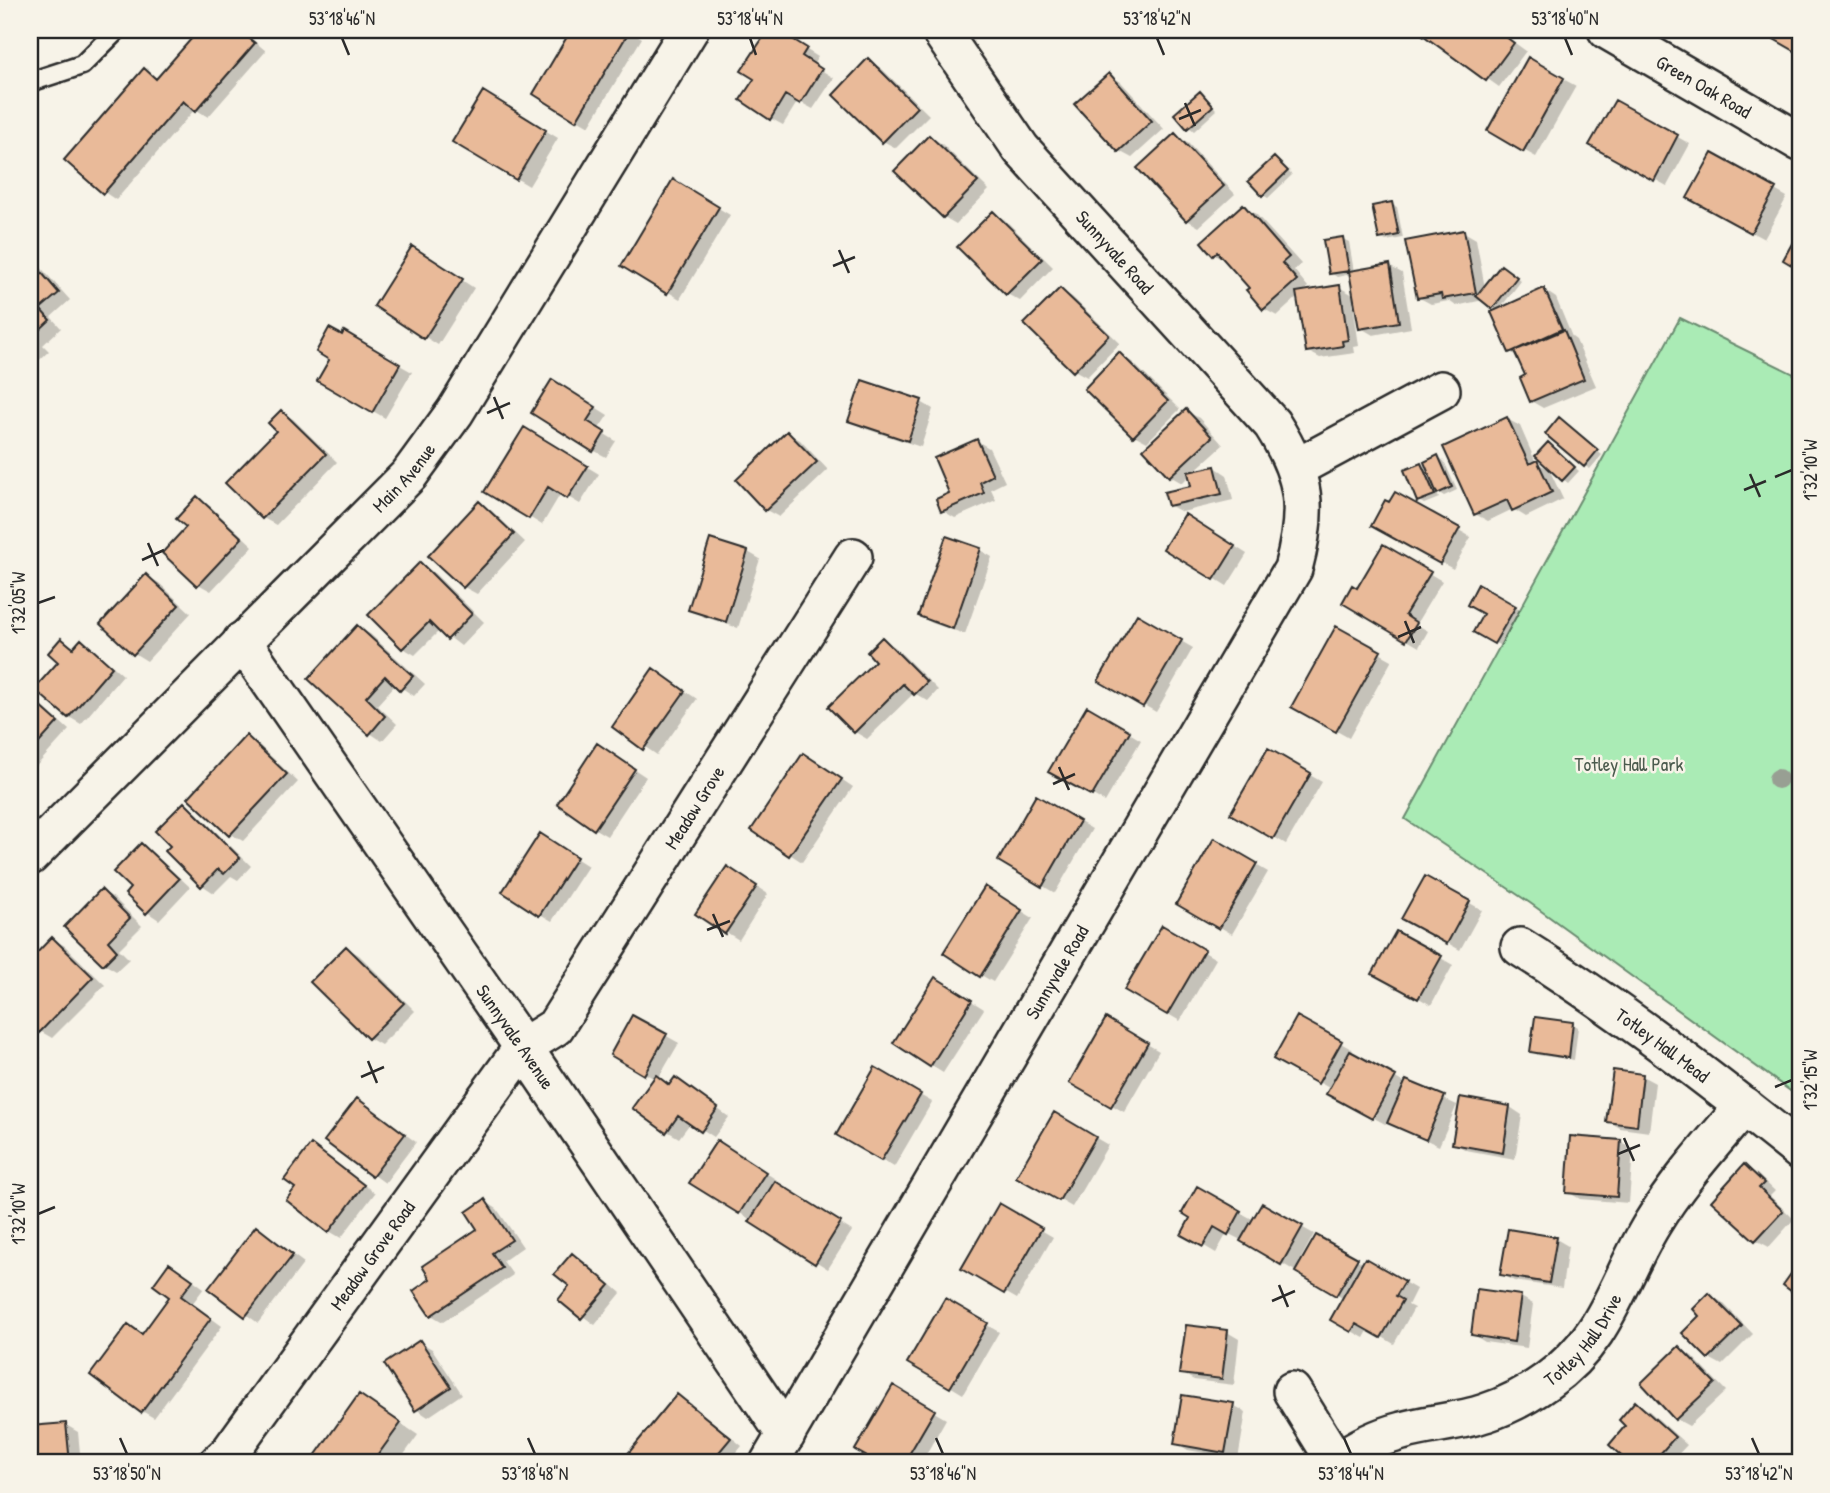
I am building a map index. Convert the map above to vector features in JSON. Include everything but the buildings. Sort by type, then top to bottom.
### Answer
[{"type":"street","name":"Main Avenue","points":[[30,856],[409,475],[455,412],[689,30]]},
{"type":"street","name":"Sunnyvale Road","points":[[778,1449],[1293,569],[1303,519],[1302,494],[1296,468],[1272,424],[1021,149],[940,30]]},
{"type":"street","name":"Green Oak Road","points":[[1607,30],[1800,142]]},
{"type":"street","points":[[1296,468],[1441,390]]},
{"type":"street","name":"Meadow Grove","points":[[523,1046],[555,1027],[853,557]]},
{"type":"street","name":"Sunnyvale Avenue","points":[[242,642],[523,1046],[778,1449]]},
{"type":"street","name":"Totley Hall Mead","points":[[1520,947],[1576,982],[1744,1106],[1800,1151]]},
{"type":"street","name":"Meadow Grove Road","points":[[218,1463],[229,1453],[523,1046]]},
{"type":"street","name":"Totley Hall Drive","points":[[1336,1463],[1369,1443],[1402,1431],[1485,1413],[1514,1401],[1547,1381],[1575,1358],[1592,1339],[1608,1313],[1650,1227],[1673,1191],[1744,1106]]},
{"type":"street","points":[[1292,1391],[1336,1463]]},
{"type":"lane","points":[[30,82],[82,65],[117,30]]},
{"type":"green space","name":"Totley Hall Park","points":[[1680,318],[1800,377],[1800,1098],[1530,903],[1405,819]]}]
